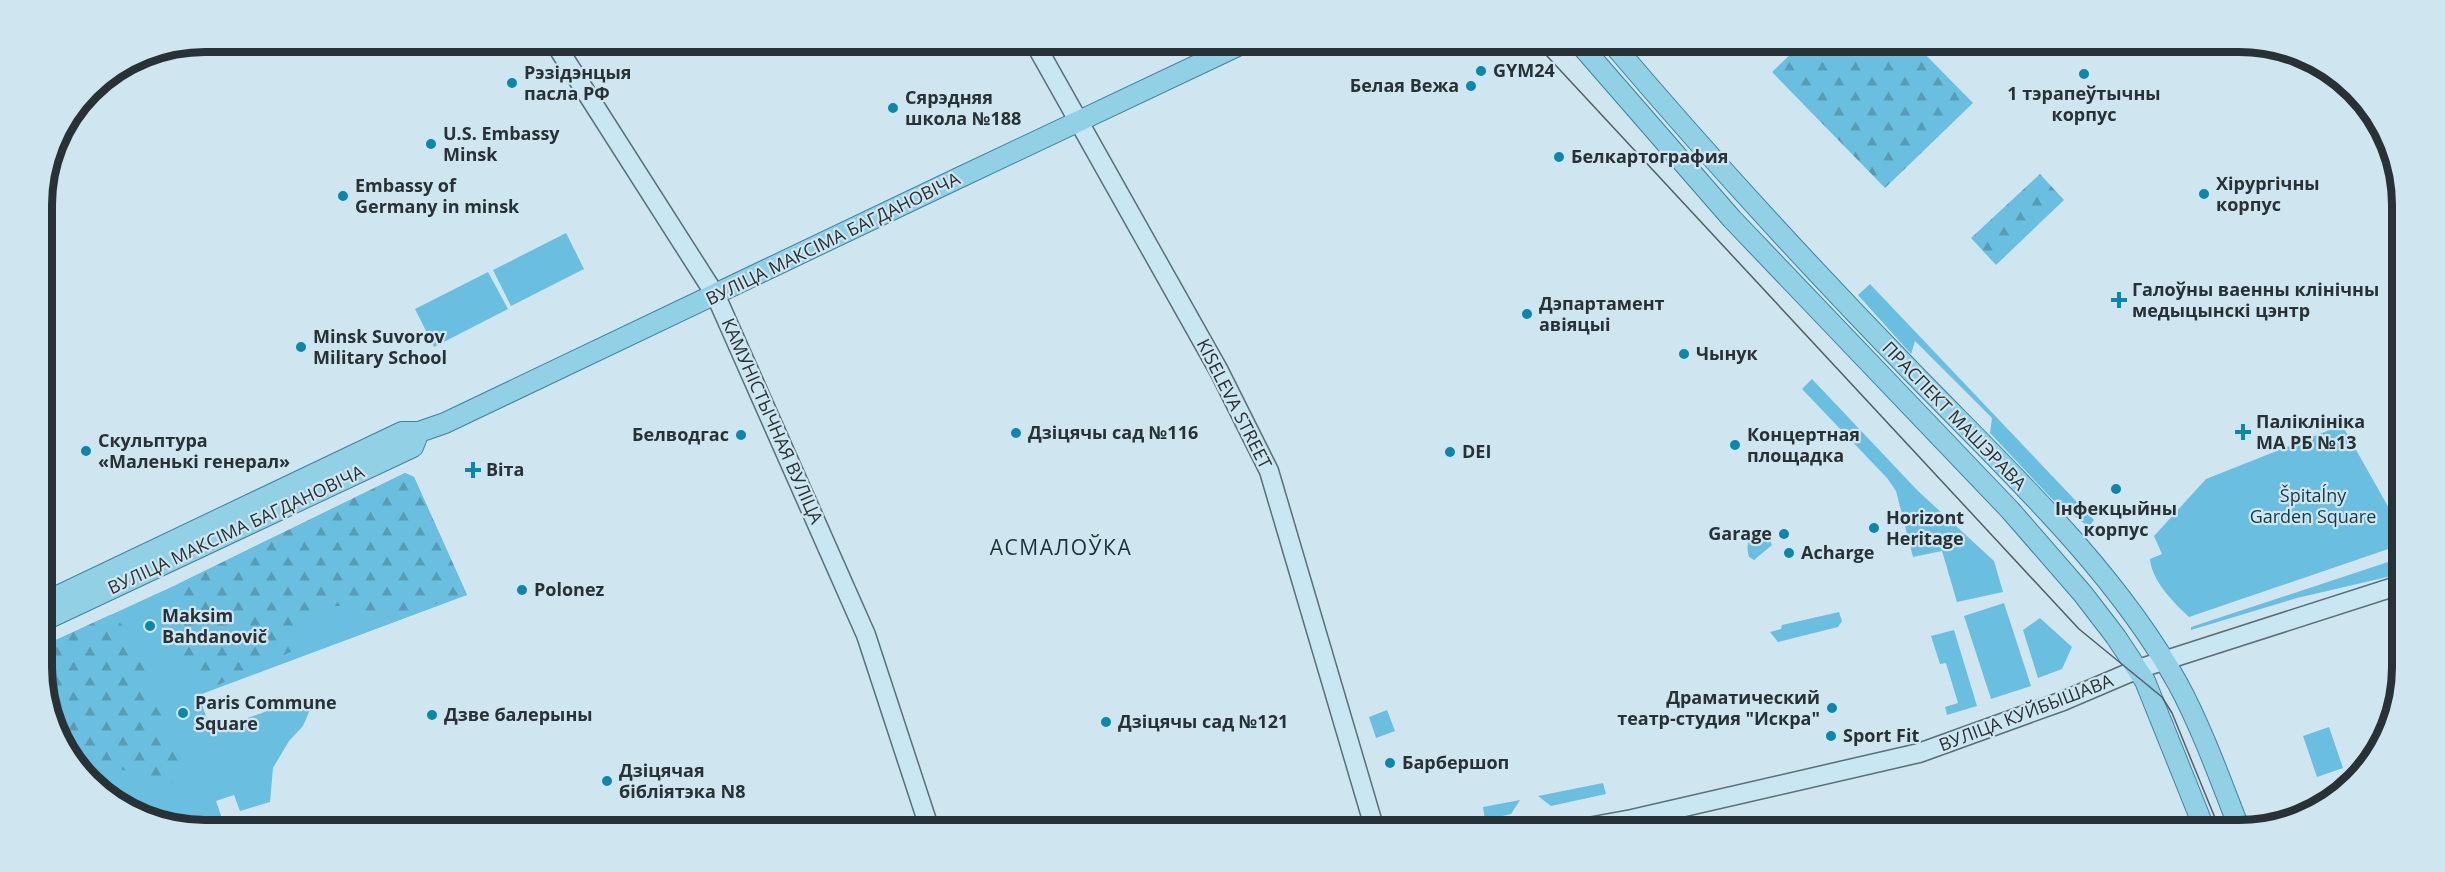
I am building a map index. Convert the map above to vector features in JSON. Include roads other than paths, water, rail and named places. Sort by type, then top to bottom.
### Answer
[{"type":"main road","name":"ВУЛІЦА МАКСІМА БАГДАНОВІЧА","points":[[52,599],[402,432],[419,432],[716,296],[1078,120],[1224,52]]},
{"type":"main road","name":"ПРАСПЕКТ МАШЭРАВА","points":[[1587,52],[1682,163],[1849,343],[2042,545],[2116,637],[2138,669],[2200,819]]},
{"type":"main road","name":"ПРАСПЕКТ МАШЭРАВА","points":[[1620,52],[1709,156],[1866,325],[2063,531],[2111,588],[2179,686],[2235,819]]},
{"type":"main road","points":[[1682,163],[1703,171],[1709,166],[1709,156]]},
{"type":"main road","points":[[1849,343],[1844,331],[1846,322],[1854,319],[1866,325]]},
{"type":"main road","name":"ВУЛІЦА МАКСІМА БАГДАНОВІЧА","points":[[52,617],[413,447],[419,432]]},
{"type":"street","name":"КАМУНІСТЫЧНАЯ ВУЛІЦА","points":[[560,52],[716,296],[863,627],[927,820]]},
{"type":"street","name":"KISELEVA STREET","points":[[1040,52],[1219,371],[1269,471],[1372,819]]},
{"type":"street","name":"ВУЛІЦА КУЙБЫШАВА","points":[[1630,819],[1919,753],[2063,701],[2163,660],[2392,587]]},
{"type":"tram line","points":[[1543,52],[2079,629],[2162,697],[2172,713],[2215,819]]},
{"type":"place","name":"GYM24","points":[[1481,71]]},
{"type":"place","name":"1 тэрапеўтычны корпус","points":[[2084,74]]},
{"type":"place","name":"Рэзідэнцыя пасла РФ","points":[[512,83]]},
{"type":"place","name":"Белая Вежа","points":[[1471,86]]},
{"type":"place","name":"Сярэдняя школа №188","points":[[893,108]]},
{"type":"place","name":"U.S. Embassy Minsk","points":[[431,144]]},
{"type":"place","name":"Белкартография","points":[[1559,157]]},
{"type":"place","name":"Хірургічны корпус","points":[[2204,194]]},
{"type":"place","name":"Embassy of Germany in minsk","points":[[343,196]]},
{"type":"place","name":"Галоўны ваенны клінічны медыцынскі цэнтр","points":[[2119,300]]},
{"type":"place","name":"Дэпартамент авіяцыі","points":[[1527,314]]},
{"type":"place","name":"Minsk Suvorov Military School","points":[[301,347]]},
{"type":"place","name":"Чынук","points":[[1684,354]]},
{"type":"place","name":"Паліклініка МА РБ №13","points":[[2243,432]]},
{"type":"place","name":"Дзіцячы сад №116","points":[[1016,433]]},
{"type":"place","name":"Белводгас","points":[[741,435]]},
{"type":"place","name":"Концертная площадка","points":[[1735,445]]},
{"type":"place","name":"Скульптура «Маленькі генерал»","points":[[86,451]]},
{"type":"place","name":"DEI","points":[[1450,452]]},
{"type":"place","name":"Віта","points":[[473,470]]},
{"type":"place","name":"Інфекцыйны корпус","points":[[2116,489]]},
{"type":"place","name":"Horizont Heritage","points":[[1874,528]]},
{"type":"place","name":"Garage","points":[[1784,534]]},
{"type":"place","name":"Acharge","points":[[1789,553]]},
{"type":"place","name":"Polonez","points":[[522,590]]},
{"type":"place","name":"Maksim Bahdanovič","points":[[150,626]]},
{"type":"place","name":"Драматический театр-студия \"Искра\"","points":[[1832,708]]},
{"type":"place","name":"Paris Commune Square","points":[[183,713]]},
{"type":"place","name":"Дзве балерыны","points":[[432,715]]},
{"type":"place","name":"Дзіцячы сад №121","points":[[1106,722]]},
{"type":"place","name":"Sport Fit","points":[[1831,736]]},
{"type":"place","name":"Барбершоп","points":[[1390,763]]},
{"type":"place","name":"Дзіцячая бібліятэка N8","points":[[607,781]]},
{"type":"district","name":"АСМАЛОЎКА","points":[[1061,548]]},
{"type":"park label","name":"Špitaĺny Garden Square","points":[[2313,506]]}]
